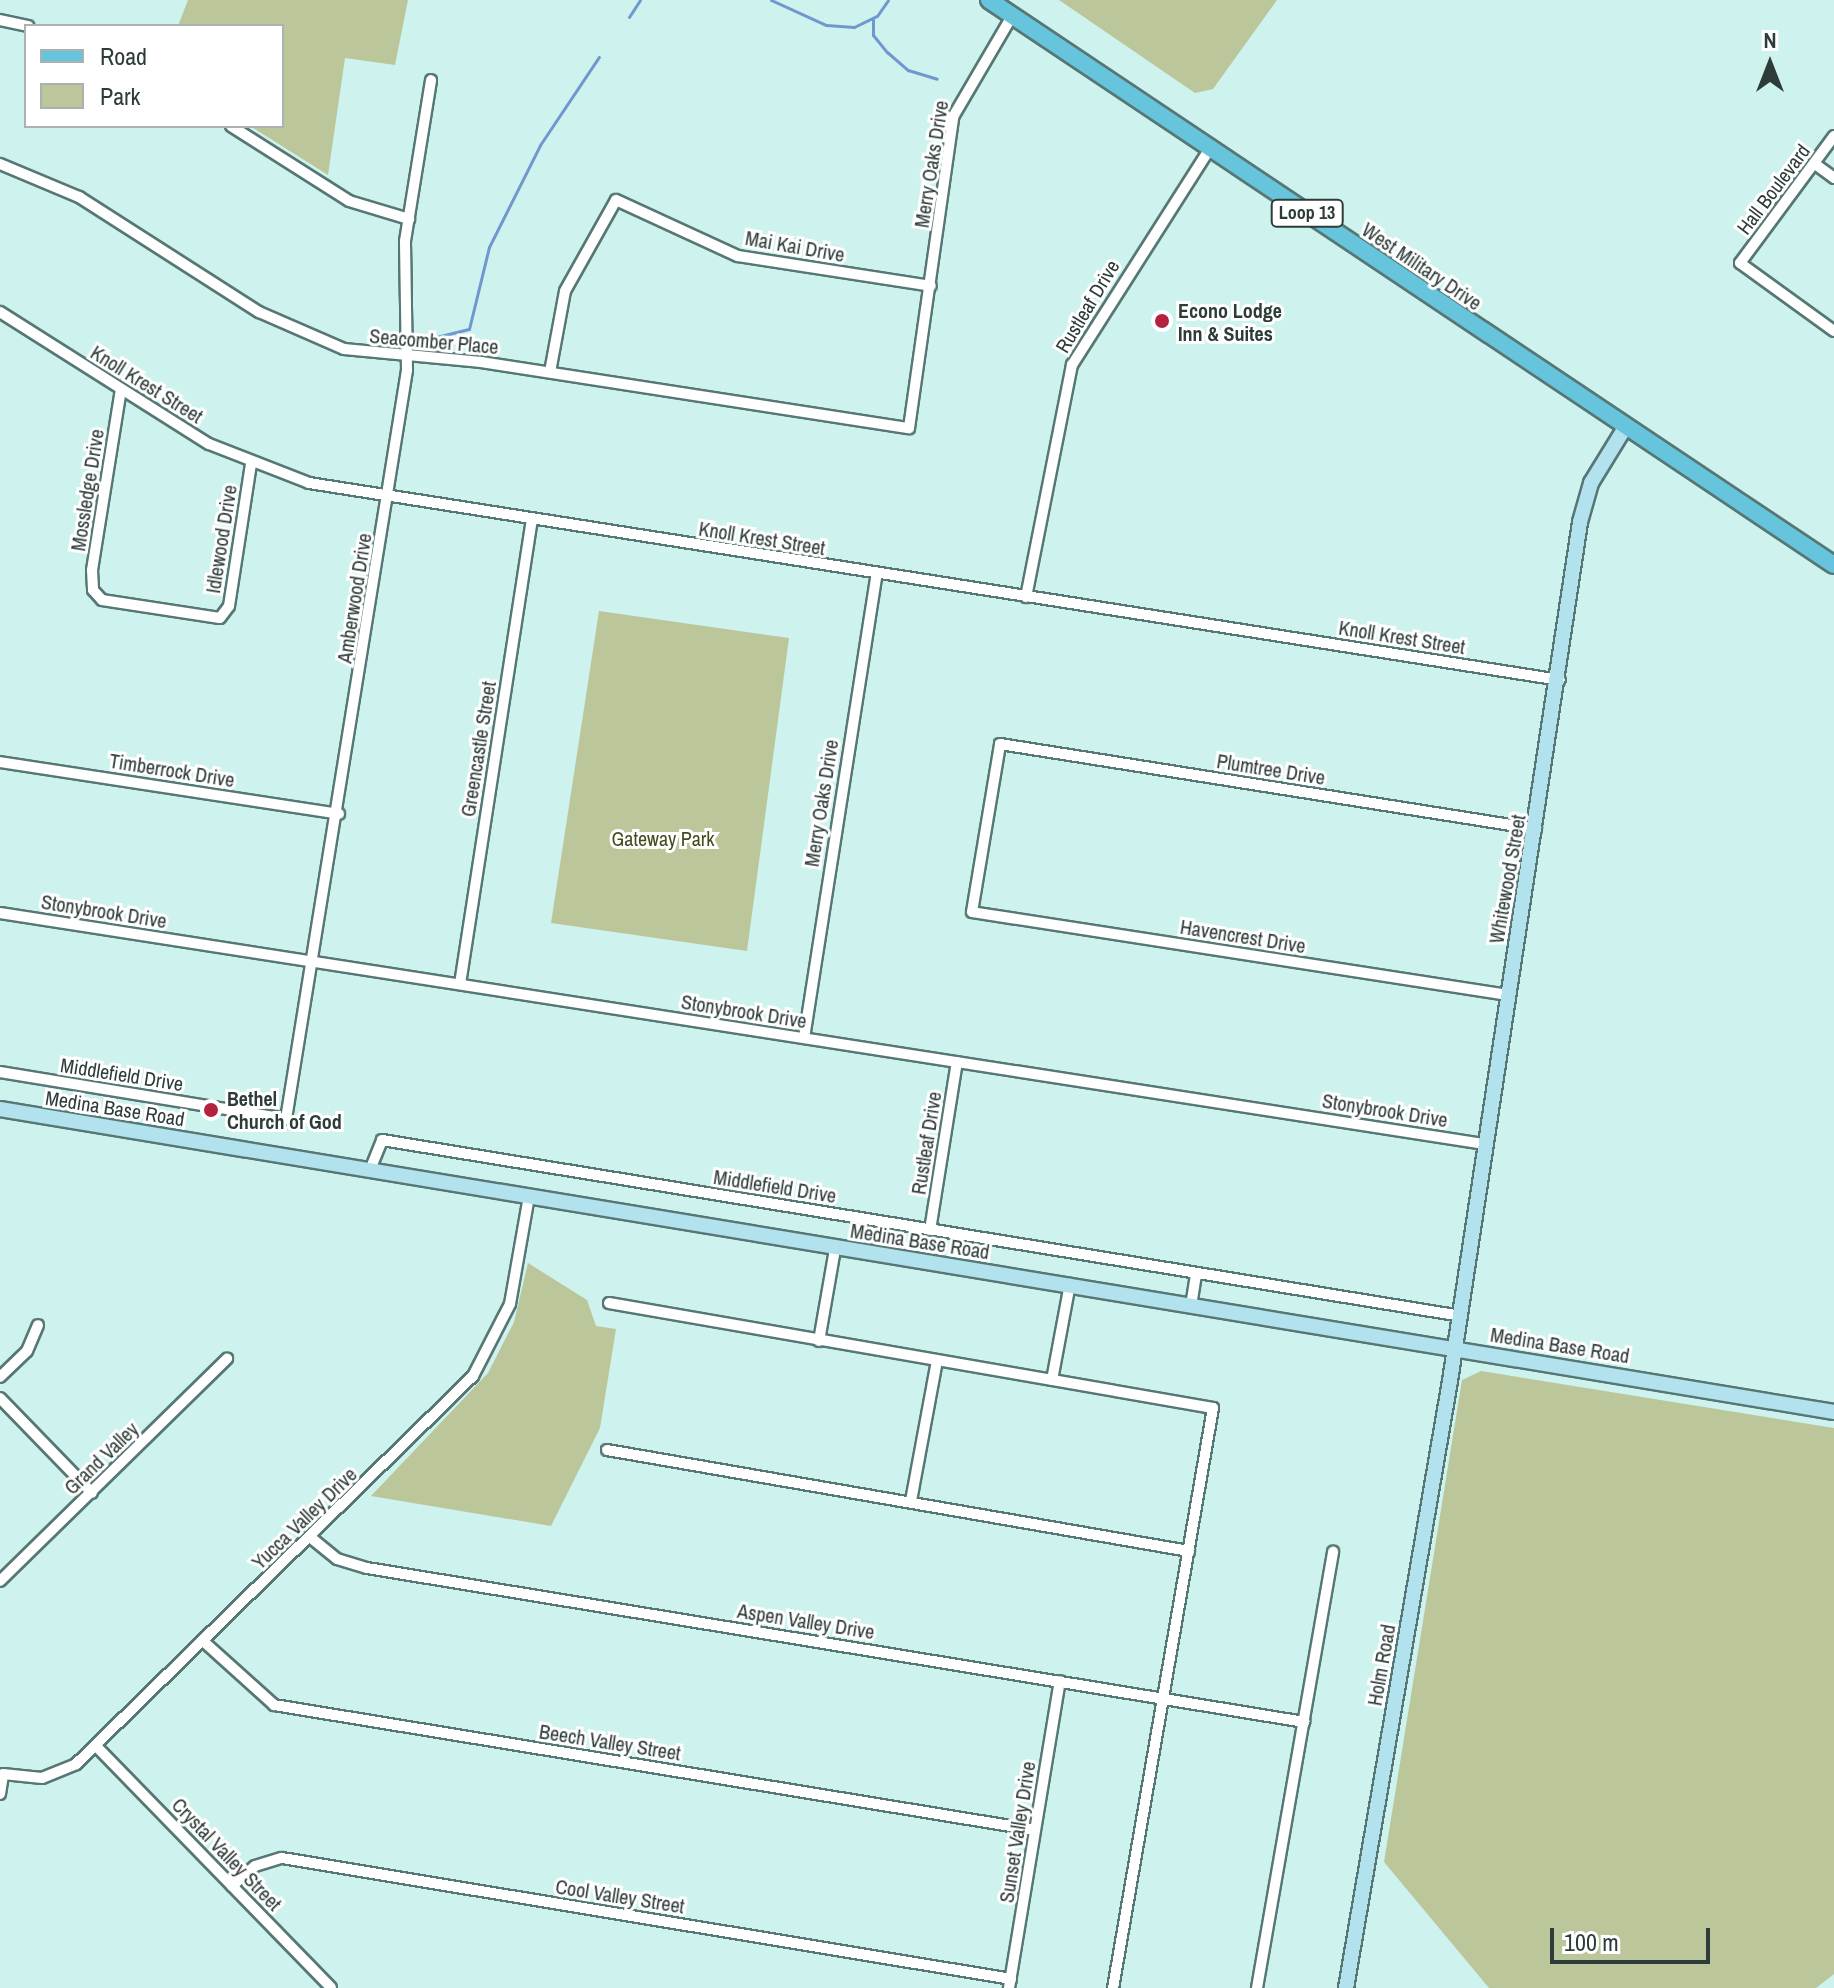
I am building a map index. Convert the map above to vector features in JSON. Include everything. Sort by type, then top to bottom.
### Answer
[{"type":"main road","name":"West Military Drive","points":[[989,0],[1834,565]]},
{"type":"street","name":"Merry Oaks Drive","points":[[909,428],[953,117],[969,80],[1012,16]]},
{"type":"street","points":[[0,20],[24,25]]},
{"type":"street","name":"Amberwood Drive","points":[[286,1119],[339,814],[408,359],[409,219],[431,80]]},
{"type":"street","points":[[234,128],[349,201],[409,219]]},
{"type":"street","name":"Hall Boulevard","points":[[1834,136],[1740,263],[1834,331]]},
{"type":"street","name":"Rustleaf Drive","points":[[1026,597],[1072,365],[1210,148]]},
{"type":"street","name":"Seacomber Place","points":[[0,164],[79,197],[281,323],[344,349],[408,359],[550,372],[909,428]]},
{"type":"street","points":[[1815,164],[1834,178]]},
{"type":"street","name":"Mai Kai Drive","points":[[550,372],[565,291],[616,200],[738,256],[931,286]]},
{"type":"street","name":"Knoll Krest Street","points":[[0,312],[121,389],[251,464],[387,498],[1560,680]]},
{"type":"street","name":"Mossledge Drive","points":[[121,389],[92,570],[96,596],[220,618]]},
{"type":"street","name":"Whitewood Street","points":[[1450,1349],[1560,680],[1584,506],[1626,426]]},
{"type":"street","name":"Idlewood Drive","points":[[220,618],[251,464]]},
{"type":"street","name":"Greencastle Street","points":[[460,984],[532,520]]},
{"type":"street","name":"Merry Oaks Drive","points":[[804,1038],[877,574]]},
{"type":"street","name":"Plumtree Drive","points":[[972,912],[1000,744],[1536,829]]},
{"type":"street","name":"Timberrock Drive","points":[[0,762],[339,814]]},
{"type":"street","name":"Havencrest Drive","points":[[972,912],[1508,995]]},
{"type":"street","name":"Stonybrook Drive","points":[[0,913],[1483,1144]]},
{"type":"street","name":"Rustleaf Drive","points":[[930,1230],[957,1062]]},
{"type":"street","name":"Middlefield Drive","points":[[0,1072],[286,1119]]},
{"type":"street","name":"Medina Base Road","points":[[0,1109],[1834,1412]]},
{"type":"street","name":"Middlefield Drive","points":[[370,1170],[382,1140],[1455,1315]]},
{"type":"street","name":"Yucca Valley Drive","points":[[0,1794],[3,1774],[54,1776],[96,1746],[310,1537],[487,1357],[510,1304],[529,1196]]},
{"type":"street","points":[[819,1341],[835,1249]]},
{"type":"street","points":[[1191,1306],[1196,1275]]},
{"type":"street","points":[[1052,1380],[1070,1284]]},
{"type":"street","points":[[609,1303],[1213,1408],[1113,1988]]},
{"type":"street","points":[[0,1377],[27,1351],[38,1325]]},
{"type":"street","name":"Holm Road","points":[[1346,1988],[1450,1349]]},
{"type":"street","name":"Grand Valley","points":[[0,1581],[227,1359]]},
{"type":"street","points":[[911,1501],[937,1361]]},
{"type":"street","points":[[0,1398],[92,1493]]},
{"type":"street","points":[[607,1450],[1189,1551]]},
{"type":"street","name":"Aspen Valley Drive","points":[[310,1537],[337,1559],[367,1568],[1304,1722]]},
{"type":"street","points":[[1257,1988],[1333,1552]]},
{"type":"street","name":"Beech Valley Street","points":[[203,1641],[274,1705],[1035,1830]]},
{"type":"street","name":"Sunset Valley Drive","points":[[1010,1984],[1060,1681]]},
{"type":"street","name":"Crystal Valley Street","points":[[96,1746],[331,1988]]},
{"type":"street","name":"Cool Valley Street","points":[[232,1886],[255,1866],[282,1858],[1010,1984]]},
{"type":"green space","points":[[188,0],[408,0],[395,65],[345,58],[328,175],[253,128],[284,128],[284,24],[179,24]]},
{"type":"green space","points":[[1059,0],[1277,0],[1213,89],[1195,93]]},
{"type":"green space","name":"Gateway Park","points":[[599,611],[789,638],[747,951],[551,923]]},
{"type":"green space","points":[[528,1263],[587,1300],[596,1326],[616,1329],[600,1428],[551,1526],[371,1496],[488,1373],[514,1322]]},
{"type":"green space","points":[[1481,1371],[1834,1428],[1834,1974],[1816,1988],[1489,1988],[1384,1862],[1462,1380]]},
{"type":"waterway","points":[[629,17],[640,0]]},
{"type":"waterway","points":[[771,0],[826,25],[854,27],[877,16],[888,0]]},
{"type":"waterway","points":[[873,19],[873,35],[887,52],[908,70],[937,79]]},
{"type":"waterway","points":[[428,339],[469,329],[489,247],[540,145],[599,57]]},
{"type":"place","name":"Econo Lodge Inn & Suites","points":[[1162,321]]},
{"type":"place","name":"Bethel Church of God","points":[[211,1110]]}]
